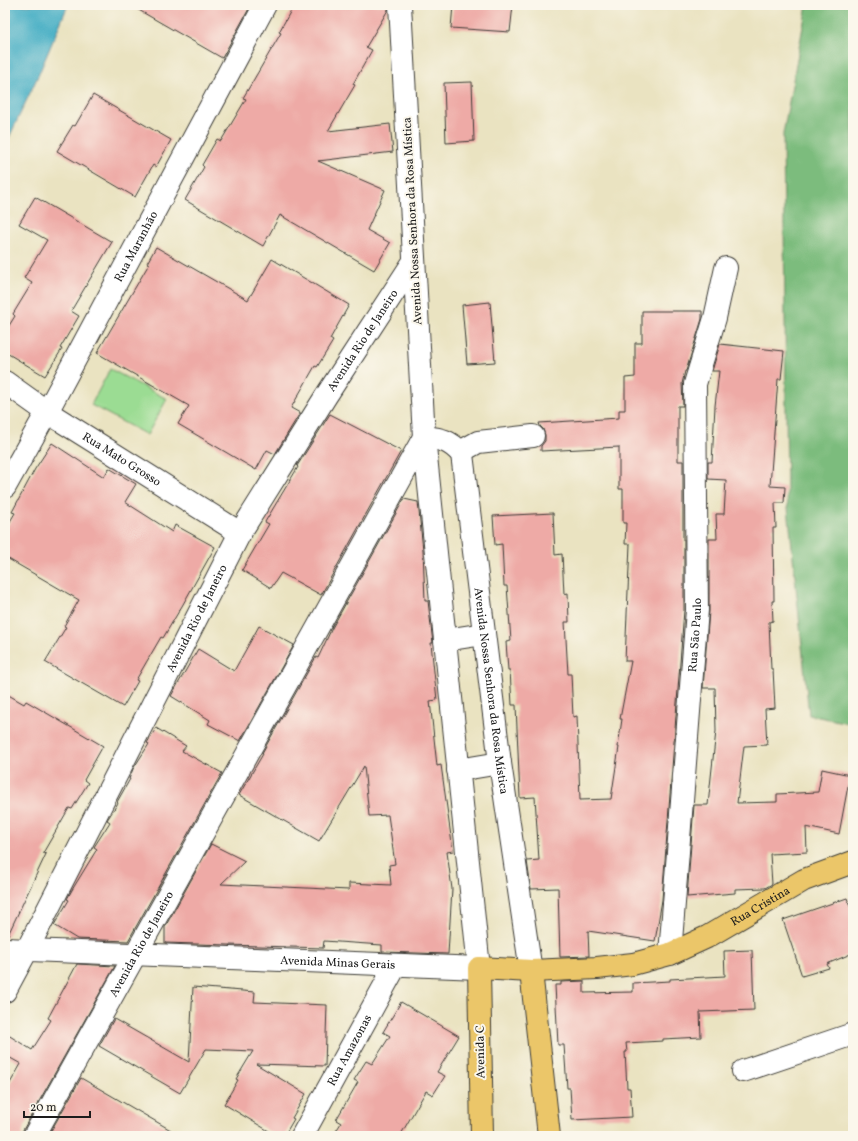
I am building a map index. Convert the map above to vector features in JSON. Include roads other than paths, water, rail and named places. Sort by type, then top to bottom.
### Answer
[{"type":"main road","name":"Rua Cristina","points":[[670,954],[707,937],[804,880],[853,862]]},
{"type":"main road","name":"Avenida Minas Gerais","points":[[479,968],[531,971],[598,968],[633,964],[670,954]]},
{"type":"main road","name":"Avenida C","points":[[479,968],[482,1136]]},
{"type":"main road","points":[[531,971],[549,1136]]},
{"type":"street","name":"Rua Maranhão","points":[[5,487],[47,412],[265,5]]},
{"type":"street","name":"Avenida Nossa Senhora da Rosa Mística","points":[[400,5],[424,437],[479,968]]},
{"type":"street","name":"Avenida Rio de Janeiro","points":[[5,991],[240,533],[326,396],[414,261]]},
{"type":"street","name":"Rua São Paulo","points":[[670,954],[697,610],[695,384],[715,318],[726,268]]},
{"type":"street","name":"Rua Mato Grosso","points":[[5,382],[47,412],[240,533]]},
{"type":"street","points":[[424,437],[444,440],[460,452],[478,442],[533,436]]},
{"type":"street","name":"Avenida Rio de Janeiro","points":[[34,1136],[134,954],[424,437]]},
{"type":"street","name":"Avenida Nossa Senhora da Rosa Mística","points":[[460,452],[462,454],[500,763],[531,971]]},
{"type":"street","points":[[445,640],[484,634]]},
{"type":"street","points":[[458,770],[500,763]]},
{"type":"street","name":"Avenida Minas Gerais","points":[[5,949],[479,968]]},
{"type":"street","name":"Rua Amazonas","points":[[302,1136],[396,964]]},
{"type":"street","points":[[743,1071],[853,1034]]},
{"type":"water","points":[[5,5],[68,5],[38,76],[5,146]]}]
